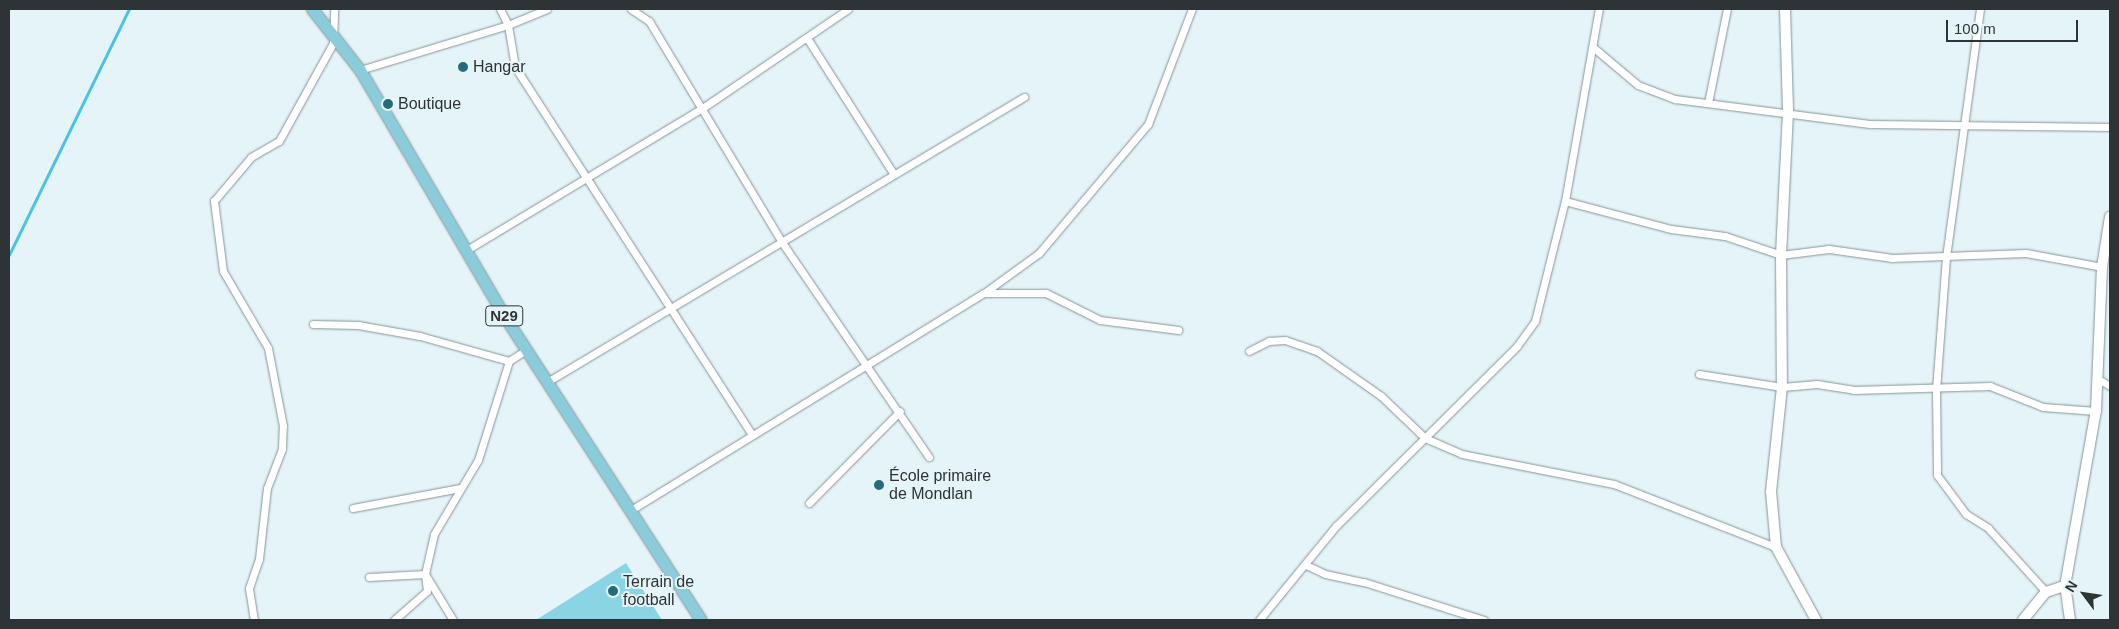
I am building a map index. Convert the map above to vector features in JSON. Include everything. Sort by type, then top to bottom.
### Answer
[{"type":"main road","name":"N29","points":[[312,9],[334,31],[360,70],[464,251],[526,350],[702,620]]},
{"type":"main road","points":[[1785,9],[1788,112],[1781,255],[1782,387],[1771,491],[1776,547],[1816,620]]},
{"type":"main road","points":[[2070,620],[2065,586],[2096,411],[2102,268],[2110,217]]},
{"type":"main road","points":[[2023,620],[2046,592],[2065,586]]},
{"type":"street","points":[[254,620],[249,588],[259,559],[270,476],[282,449],[283,426],[268,348],[223,271],[214,201],[251,157],[279,141],[303,90],[327,55],[334,31],[334,9]]},
{"type":"street","points":[[500,9],[508,25],[515,66],[582,177],[670,305],[731,408],[752,435]]},
{"type":"street","points":[[360,70],[508,25],[546,9]]},
{"type":"street","points":[[631,9],[649,21],[704,107],[781,241],[865,366],[900,411],[929,457]]},
{"type":"street","points":[[464,251],[582,177],[704,107],[848,9]]},
{"type":"street","points":[[631,510],[984,293],[1039,254],[1132,149],[1161,96],[1192,9]]},
{"type":"street","points":[[1259,620],[1285,585],[1306,565],[1336,526],[1517,346],[1535,321],[1565,201],[1594,48],[1599,9]]},
{"type":"street","points":[[1708,103],[1727,9]]},
{"type":"street","points":[[1980,9],[1946,258],[1936,389],[1937,475],[1966,514],[1988,528],[2046,592]]},
{"type":"street","points":[[807,38],[893,173]]},
{"type":"street","points":[[1594,48],[1652,91],[1708,103],[1871,124],[1965,128],[2110,127]]},
{"type":"street","points":[[547,382],[670,305],[1024,97]]},
{"type":"street","points":[[1565,201],[1671,229],[1725,236],[1781,255],[1829,249],[1892,258],[1946,258],[2026,253],[2102,268]]},
{"type":"street","points":[[984,293],[1046,293],[1100,320],[1178,330]]},
{"type":"street","points":[[313,324],[358,325],[420,336],[509,361]]},
{"type":"street","points":[[1248,350],[1269,341],[1285,340],[1317,351],[1381,396],[1425,438],[1462,454],[1614,484],[1776,547]]},
{"type":"street","points":[[394,620],[427,591],[425,574],[434,534],[478,460],[509,361],[526,350]]},
{"type":"street","points":[[1699,374],[1782,387],[1936,389],[1990,386],[2042,407],[2096,411]]},
{"type":"street","points":[[2098,379],[2110,386]]},
{"type":"street","points":[[809,503],[900,411]]},
{"type":"street","points":[[353,508],[460,488]]},
{"type":"street","points":[[1306,565],[1325,574],[1364,582],[1484,620]]},
{"type":"street","points":[[369,577],[425,574]]},
{"type":"street","points":[[425,574],[453,620]]},
{"type":"shaded area","name":"Terrain de football","points":[[626,563],[662,620],[536,620]]},
{"type":"waterway","points":[[9,255],[129,9]]},
{"type":"place","name":"Hangar","points":[[463,67]]},
{"type":"place","name":"Boutique","points":[[388,104]]},
{"type":"place","name":"École primaire de Mondlan","points":[[879,485]]},
{"type":"place","name":"Terrain de football","points":[[613,591]]}]
